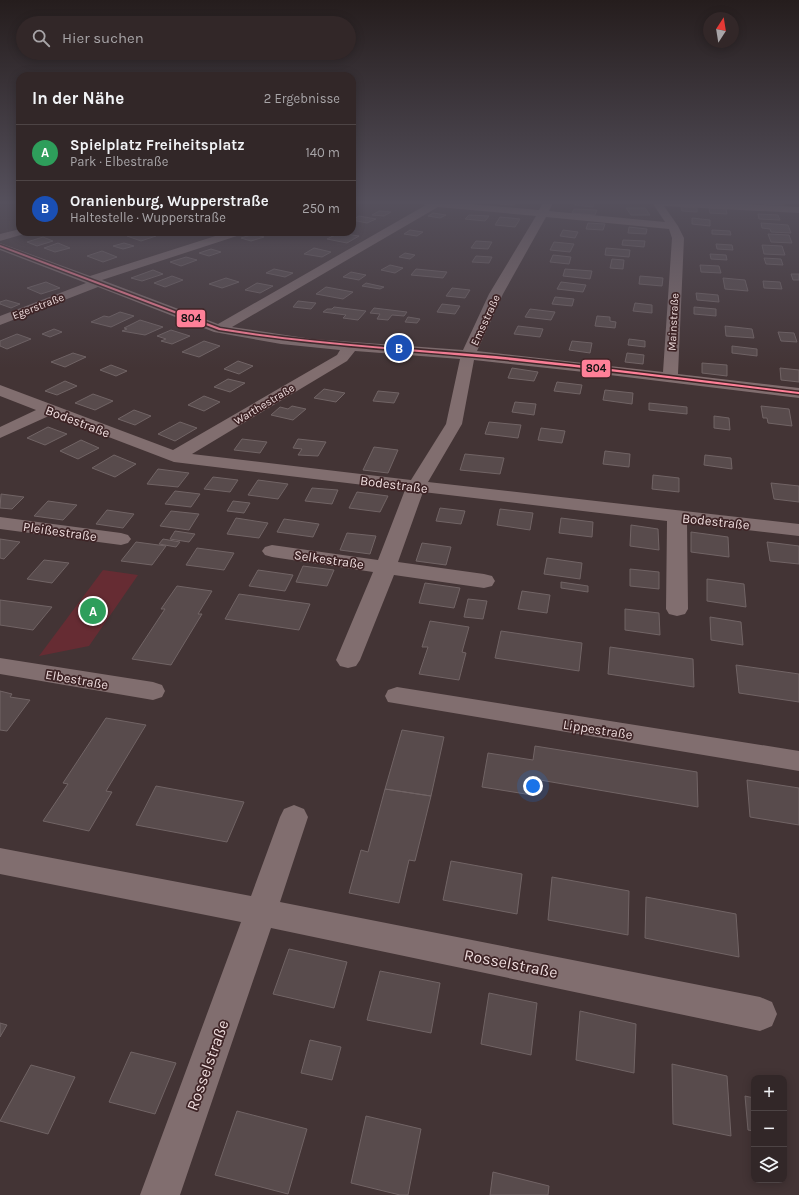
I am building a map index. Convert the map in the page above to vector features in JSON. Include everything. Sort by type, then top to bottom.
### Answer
[{"type":"street","points":[[28,257],[219,329],[350,347],[468,355],[799,393]]},
{"type":"street","name":"Egerstraße","points":[[0,321],[94,282],[167,257]]},
{"type":"street","points":[[219,329],[344,257]]},
{"type":"street","name":"Emsstraße","points":[[416,486],[454,424],[468,355],[496,294],[518,257]]},
{"type":"street","name":"Mainstraße","points":[[670,377],[677,257]]},
{"type":"street","name":"Warthestraße","points":[[174,457],[342,358],[350,347]]},
{"type":"street","name":"Bodestraße","points":[[0,390],[174,457],[677,517],[799,530]]},
{"type":"street","points":[[0,433],[49,410]]},
{"type":"street","points":[[348,660],[386,567],[416,486]]},
{"type":"street","points":[[677,517],[677,609]]},
{"type":"street","name":"Pleißestraße","points":[[0,523],[121,539]]},
{"type":"street","name":"Selkestraße","points":[[272,551],[484,581]]},
{"type":"street","name":"Elbestraße","points":[[0,666],[153,691]]},
{"type":"street","name":"Lippestraße","points":[[397,696],[799,761]]},
{"type":"street","name":"Rosselstraße","points":[[160,1195],[294,817]]},
{"type":"street","name":"Rosselstraße","points":[[0,861],[261,912],[760,1014]]},
{"type":"shaded area","points":[[103,570],[138,575],[89,646],[39,656]]},
{"type":"building","points":[[89,257],[117,257],[103,262]]},
{"type":"building","points":[[186,257],[197,260],[181,266],[170,262]]},
{"type":"building","points":[[399,257],[413,257],[410,259]]},
{"type":"building","points":[[475,257],[492,257],[489,263],[472,262]]},
{"type":"building","points":[[552,257],[571,257],[569,264],[550,262]]},
{"type":"building","points":[[711,257],[726,257],[727,260],[711,259]]},
{"type":"building","points":[[764,258],[781,259],[783,265],[766,264]]},
{"type":"building","points":[[612,259],[624,260],[623,269],[610,268]]},
{"type":"building","points":[[390,265],[403,268],[395,273],[381,270]]},
{"type":"building","points":[[700,265],[719,266],[721,273],[701,272]]},
{"type":"building","points":[[274,269],[293,273],[285,277],[266,273]]},
{"type":"building","points":[[416,269],[447,272],[443,278],[411,275]]},
{"type":"building","points":[[565,269],[592,271],[590,279],[563,276]]},
{"type":"building","points":[[153,270],[163,274],[142,281],[131,278]]},
{"type":"building","points":[[351,272],[366,275],[359,280],[343,277]]},
{"type":"building","points":[[791,274],[799,274],[799,280],[793,280]]},
{"type":"building","points":[[172,276],[183,280],[165,287],[154,283]]},
{"type":"building","points":[[640,276],[663,278],[662,286],[639,284]]},
{"type":"building","points":[[226,278],[239,282],[222,288],[209,284]]},
{"type":"building","points":[[723,278],[745,280],[748,291],[725,289]]},
{"type":"building","points":[[763,281],[780,282],[782,289],[764,288]]},
{"type":"building","points":[[46,282],[60,288],[41,294],[27,288]]},
{"type":"building","points":[[561,282],[586,285],[583,292],[557,289]]},
{"type":"building","points":[[257,283],[273,286],[260,293],[245,290]]},
{"type":"building","points":[[366,283],[384,287],[380,289],[362,286]]},
{"type":"building","points":[[326,287],[353,292],[343,299],[316,294]]},
{"type":"building","points":[[452,288],[470,290],[465,298],[446,296]]},
{"type":"building","points":[[696,293],[718,295],[719,302],[697,300]]},
{"type":"building","points":[[555,297],[574,299],[572,306],[552,304]]},
{"type":"building","points":[[6,300],[20,304],[11,308],[0,304],[0,302]]},
{"type":"building","points":[[298,301],[316,303],[311,309],[293,307]]},
{"type":"building","points":[[635,303],[652,305],[652,313],[633,311]]},
{"type":"building","points":[[442,304],[460,306],[455,314],[437,312]]},
{"type":"building","points":[[334,307],[366,311],[358,320],[343,318],[346,315],[323,312]]},
{"type":"building","points":[[694,307],[716,309],[716,316],[694,314]]},
{"type":"building","points":[[374,308],[407,312],[404,316],[392,315],[388,320],[377,319],[380,314],[370,313]]},
{"type":"building","points":[[530,309],[555,312],[551,320],[525,317]]},
{"type":"building","points":[[120,312],[134,316],[111,327],[91,322],[104,316],[109,317]]},
{"type":"building","points":[[597,316],[610,317],[610,321],[616,322],[615,328],[595,326]]},
{"type":"building","points":[[408,317],[420,319],[417,323],[405,322]]},
{"type":"building","points":[[140,320],[163,327],[145,335],[122,331],[127,329],[124,328]]},
{"type":"building","points":[[518,326],[543,329],[540,337],[514,334]]},
{"type":"building","points":[[725,326],[752,329],[754,338],[726,336]]},
{"type":"building","points":[[54,329],[62,332],[50,337],[42,334]]},
{"type":"building","points":[[171,330],[190,336],[172,344],[161,341],[166,339],[157,336]]},
{"type":"building","points":[[778,332],[794,333],[797,342],[781,341]]},
{"type":"building","points":[[17,334],[31,339],[7,349],[0,346],[0,341]]},
{"type":"building","points":[[629,339],[645,341],[645,347],[628,345]]},
{"type":"building","points":[[204,341],[220,346],[199,357],[182,352]]},
{"type":"building","points":[[572,341],[592,343],[590,353],[569,350]]},
{"type":"building","points":[[732,346],[757,349],[757,356],[732,353]]},
{"type":"building","points":[[73,353],[86,357],[65,367],[51,362]]},
{"type":"building","points":[[627,353],[644,355],[643,364],[625,362]]},
{"type":"building","points":[[238,361],[253,366],[239,374],[224,369]]},
{"type":"building","points":[[702,363],[727,365],[727,376],[702,373]]},
{"type":"building","points":[[111,365],[127,371],[116,376],[100,370]]},
{"type":"building","points":[[512,368],[538,372],[534,381],[508,378]]},
{"type":"building","points":[[780,368],[799,370],[799,382],[781,380]]},
{"type":"building","points":[[228,379],[245,383],[230,392],[214,387]]},
{"type":"building","points":[[65,381],[77,386],[57,395],[45,391]]},
{"type":"building","points":[[557,382],[582,385],[580,394],[554,391]]},
{"type":"building","points":[[324,389],[345,393],[336,402],[314,398]]},
{"type":"building","points":[[605,390],[633,393],[632,404],[603,400]]},
{"type":"building","points":[[378,391],[399,393],[394,403],[373,401]]},
{"type":"building","points":[[93,394],[113,401],[95,410],[75,403]]},
{"type":"building","points":[[204,396],[220,402],[204,411],[188,405]]},
{"type":"building","points":[[515,402],[536,404],[534,415],[512,412]]},
{"type":"building","points":[[649,403],[687,407],[687,414],[649,410]]},
{"type":"building","points":[[292,406],[306,409],[293,420],[271,415],[280,407],[288,409]]},
{"type":"building","points":[[761,406],[789,409],[792,426],[768,423],[767,418],[763,418]]},
{"type":"building","points":[[134,410],[151,416],[135,425],[118,419]]},
{"type":"building","points":[[714,416],[729,418],[730,430],[714,428]]},
{"type":"building","points":[[180,422],[197,428],[175,441],[158,434]]},
{"type":"building","points":[[489,422],[521,425],[518,438],[485,434]]},
{"type":"building","points":[[48,427],[67,434],[45,445],[27,438]]},
{"type":"building","points":[[541,428],[565,431],[562,443],[538,440]]},
{"type":"building","points":[[242,439],[267,442],[260,453],[234,450]]},
{"type":"building","points":[[298,439],[326,442],[318,456],[298,455],[302,449],[293,448]]},
{"type":"building","points":[[81,440],[99,448],[78,459],[60,451]]},
{"type":"building","points":[[374,447],[398,450],[388,473],[363,470]]},
{"type":"building","points":[[605,451],[630,454],[629,467],[603,464]]},
{"type":"building","points":[[465,454],[504,458],[500,474],[460,470]]},
{"type":"building","points":[[114,455],[136,464],[115,477],[92,468]]},
{"type":"building","points":[[705,455],[731,458],[732,469],[704,465]]},
{"type":"building","points":[[158,469],[189,473],[178,487],[147,484]]},
{"type":"building","points":[[653,475],[679,478],[679,492],[652,489]]},
{"type":"building","points":[[213,477],[238,480],[230,492],[204,489]]},
{"type":"building","points":[[258,480],[288,484],[278,499],[248,495]]},
{"type":"building","points":[[771,483],[799,486],[799,502],[774,499]]},
{"type":"building","points":[[312,488],[338,490],[332,504],[305,501]]},
{"type":"building","points":[[175,491],[200,494],[191,507],[165,504]]},
{"type":"building","points":[[357,492],[388,496],[380,512],[349,508]]},
{"type":"building","points":[[1,494],[24,497],[12,509],[0,508]]},
{"type":"building","points":[[48,501],[77,505],[63,520],[34,516]]},
{"type":"building","points":[[233,501],[250,503],[244,513],[227,511]]},
{"type":"building","points":[[440,508],[465,511],[461,524],[436,521]]},
{"type":"building","points":[[500,509],[533,513],[530,530],[497,525]]},
{"type":"building","points":[[107,510],[134,514],[123,528],[96,524]]},
{"type":"building","points":[[171,511],[199,514],[189,530],[160,526]]},
{"type":"building","points":[[236,518],[268,523],[259,538],[227,534]]},
{"type":"building","points":[[561,518],[593,522],[592,537],[559,533]]},
{"type":"building","points":[[284,519],[319,524],[313,537],[277,532]]},
{"type":"building","points":[[631,525],[658,529],[659,550],[630,546]]},
{"type":"building","points":[[175,531],[195,534],[189,542],[170,539]]},
{"type":"building","points":[[691,532],[728,537],[729,557],[691,552]]},
{"type":"building","points":[[347,533],[376,536],[370,554],[340,550]]},
{"type":"building","points":[[0,539],[20,542],[4,559],[0,558]]},
{"type":"building","points":[[163,539],[180,542],[176,547],[159,544]]},
{"type":"building","points":[[136,542],[166,546],[152,565],[121,561]]},
{"type":"building","points":[[767,542],[799,546],[799,564],[770,561]]},
{"type":"building","points":[[422,543],[451,547],[446,565],[416,561]]},
{"type":"building","points":[[197,548],[234,553],[224,570],[186,565]]},
{"type":"building","points":[[547,558],[582,563],[580,579],[544,574]]},
{"type":"building","points":[[44,560],[69,563],[52,583],[27,579]]},
{"type":"building","points":[[303,566],[334,570],[327,586],[296,582]]},
{"type":"building","points":[[630,569],[659,572],[659,589],[630,586]]},
{"type":"building","points":[[258,570],[293,575],[285,591],[249,586]]},
{"type":"building","points":[[707,579],[744,584],[746,607],[707,601]]},
{"type":"building","points":[[561,582],[588,586],[588,592],[561,588]]},
{"type":"building","points":[[425,583],[460,588],[454,608],[419,603]]},
{"type":"building","points":[[177,586],[212,591],[198,614],[202,614],[171,665],[132,659],[165,609],[161,609]]},
{"type":"building","points":[[522,591],[550,595],[547,613],[518,609]]},
{"type":"building","points":[[239,594],[310,604],[299,630],[225,619]]},
{"type":"building","points":[[468,599],[487,601],[483,619],[464,617]]},
{"type":"building","points":[[0,600],[52,607],[33,630],[0,625]]},
{"type":"building","points":[[625,609],[659,613],[660,635],[625,630]]},
{"type":"building","points":[[710,617],[741,622],[743,645],[711,640]]},
{"type":"building","points":[[430,621],[469,627],[462,652],[466,653],[459,680],[419,674],[428,647],[422,647]]},
{"type":"building","points":[[501,631],[582,643],[579,671],[495,658]]},
{"type":"building","points":[[610,647],[693,659],[694,687],[608,674]]},
{"type":"building","points":[[736,665],[799,674],[799,702],[739,693]]},
{"type":"building","points":[[0,691],[12,694],[10,697],[30,700],[7,731],[0,730]]},
{"type":"building","points":[[106,718],[146,725],[106,791],[112,792],[89,831],[43,821],[68,784],[63,783]]},
{"type":"building","points":[[402,730],[444,737],[431,796],[385,789]]},
{"type":"building","points":[[535,746],[697,772],[698,807],[534,779],[532,795],[482,787],[488,753],[533,760]]},
{"type":"building","points":[[747,780],[799,788],[799,825],[750,817]]},
{"type":"building","points":[[156,786],[244,802],[227,842],[136,825]]},
{"type":"building","points":[[385,789],[431,796],[415,861],[409,860],[399,903],[349,893],[361,850],[368,852]]},
{"type":"building","points":[[451,861],[522,874],[517,914],[443,900]]},
{"type":"building","points":[[552,877],[629,891],[628,935],[548,920]]},
{"type":"building","points":[[646,897],[736,914],[739,957],[645,938]]},
{"type":"building","points":[[289,949],[347,962],[334,1008],[273,994]]},
{"type":"building","points":[[380,971],[440,983],[431,1033],[367,1020]]},
{"type":"building","points":[[489,993],[537,1003],[531,1055],[481,1044]]},
{"type":"building","points":[[580,1011],[636,1024],[634,1073],[576,1060]]},
{"type":"building","points":[[0,1023],[7,1025],[0,1037]]},
{"type":"building","points":[[310,1040],[341,1047],[332,1080],[301,1073]]},
{"type":"building","points":[[131,1052],[176,1063],[155,1114],[109,1102]]},
{"type":"building","points":[[672,1064],[727,1076],[731,1136],[673,1124]]},
{"type":"building","points":[[31,1065],[75,1077],[48,1134],[0,1121]]},
{"type":"building","points":[[745,1096],[751,1097],[751,1130],[748,1130]]},
{"type":"building","points":[[237,1111],[307,1129],[288,1194],[215,1175]]},
{"type":"building","points":[[366,1116],[421,1129],[408,1195],[400,1195],[351,1183]]},
{"type":"building","points":[[493,1172],[549,1186],[548,1195],[490,1195]]},
{"type":"transit line","name":"804","points":[[28,257],[219,329],[312,342],[510,359],[799,393]]},
{"type":"place","name":"Oranienburg, Wupperstraße","points":[[399,348]]},
{"type":"place","name":"Spielplatz Freiheitsplatz","points":[[93,611]]}]
